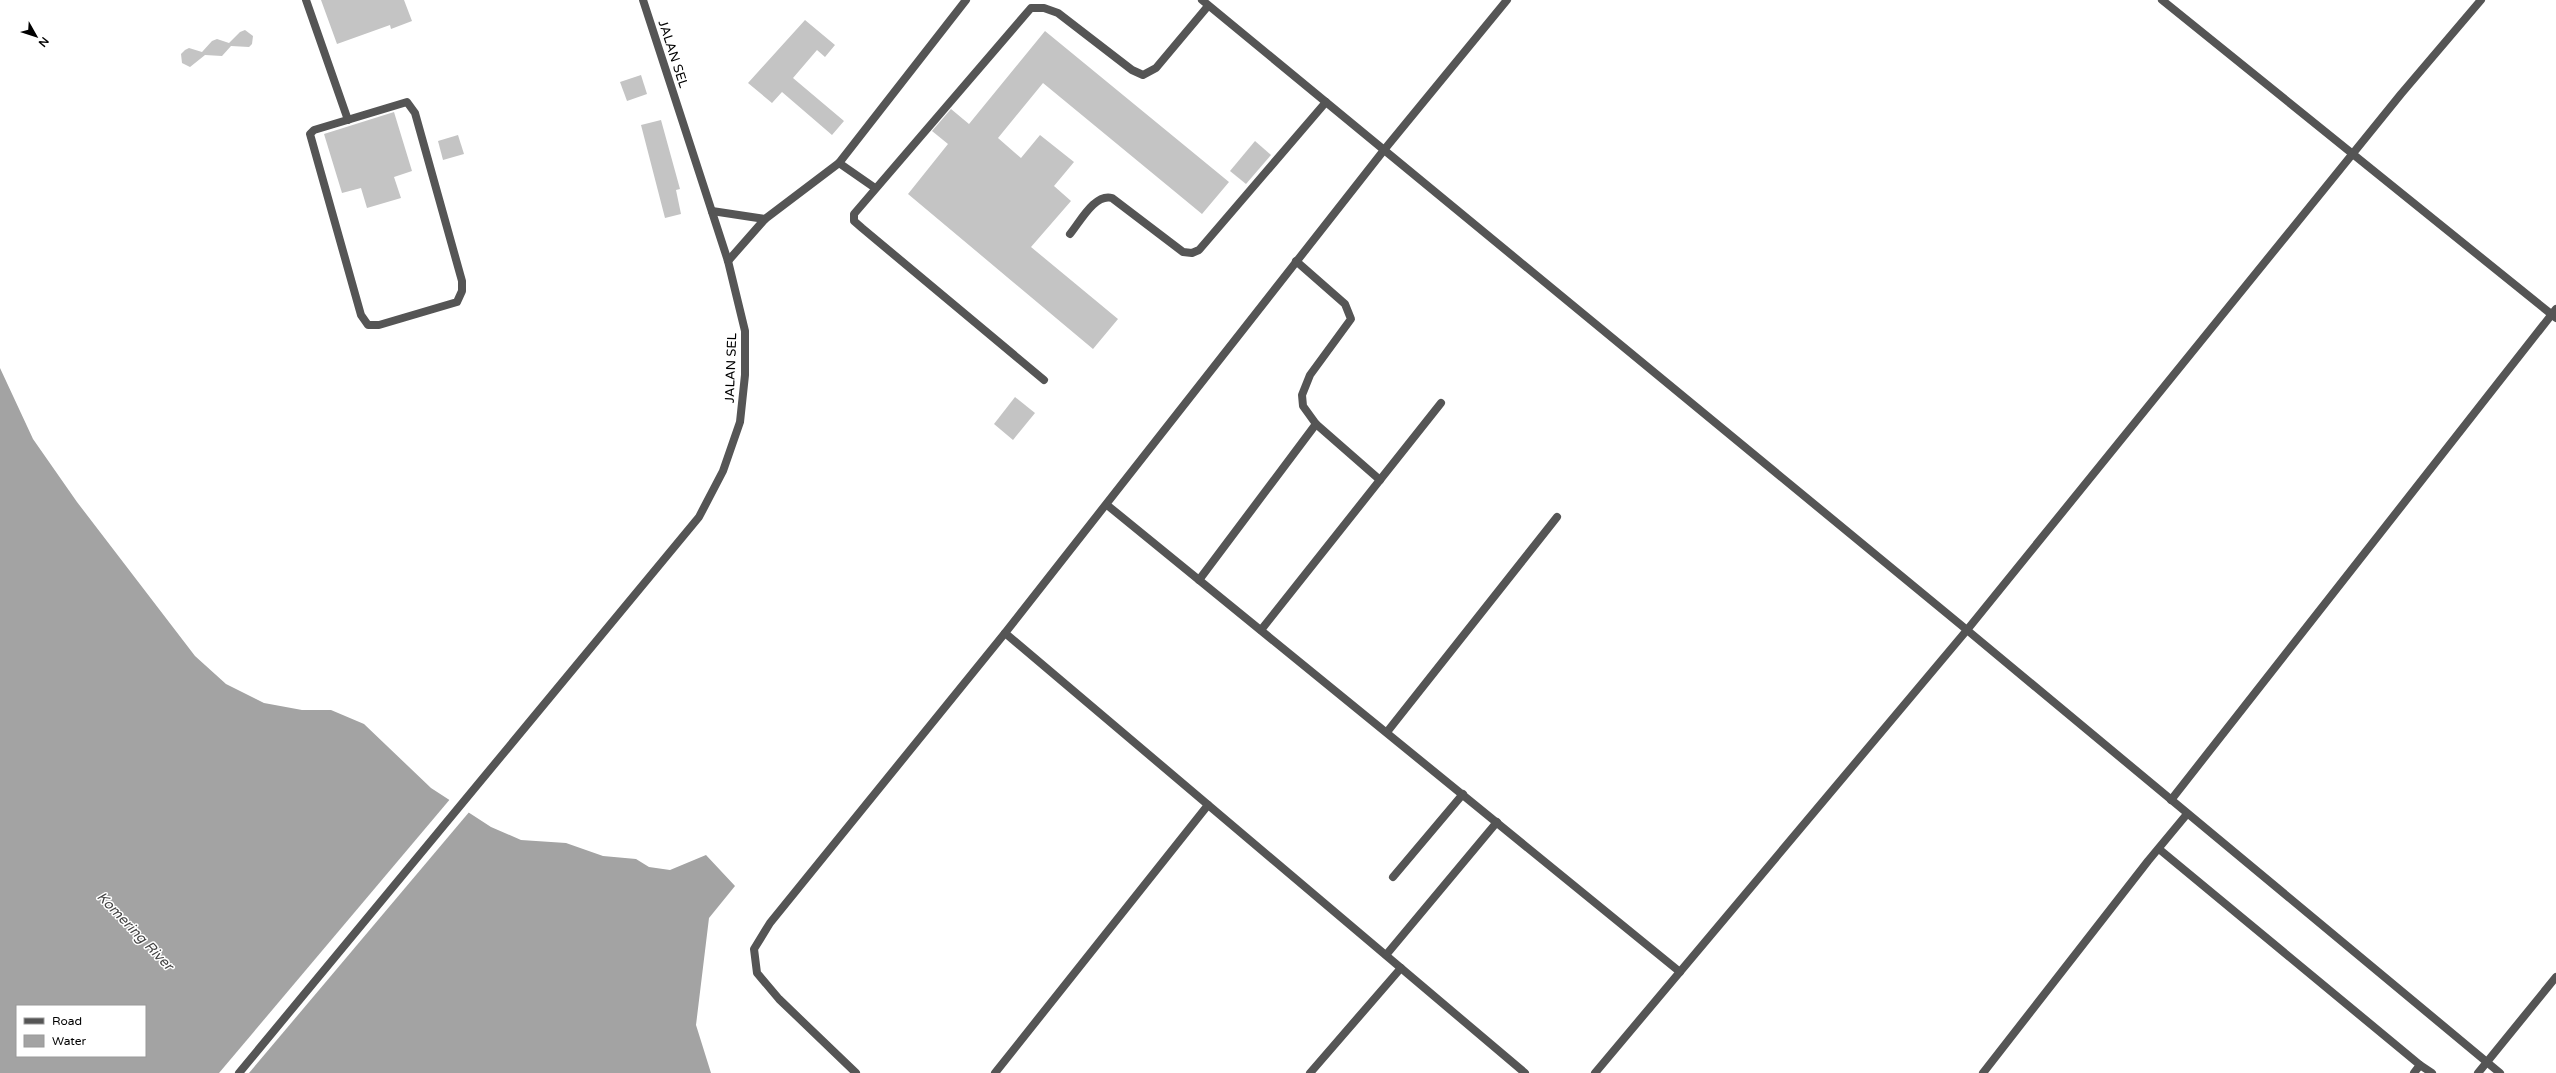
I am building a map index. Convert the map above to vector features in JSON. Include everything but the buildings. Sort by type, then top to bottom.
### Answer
[{"type":"street","points":[[306,0],[348,120]]},
{"type":"street","name":"JALAN SEL","points":[[239,1073],[568,672],[616,618],[698,517],[723,471],[740,422],[745,375],[745,332],[728,261],[643,0]]},
{"type":"street","points":[[728,261],[765,219],[839,163],[966,0]]},
{"type":"street","points":[[856,1073],[779,999],[757,973],[754,949],[770,923],[802,882],[1005,633],[1107,505],[1384,150],[1507,0]]},
{"type":"street","points":[[2162,0],[2554,314],[2171,800]]},
{"type":"street","points":[[1594,1073],[1967,630],[2401,94],[2481,0]]},
{"type":"street","points":[[1044,380],[854,221],[854,214],[1031,8],[1044,8],[1058,13],[1132,70],[1143,75],[1156,68],[1205,3],[1967,630],[2500,1073]]},
{"type":"street","points":[[407,102],[415,113],[462,281],[462,291],[457,302],[379,326],[368,325],[364,320],[310,134],[314,130],[348,120],[407,102]]},
{"type":"street","points":[[1070,234],[1098,199],[1106,196],[1112,198],[1183,252],[1192,253],[1199,250],[1326,102]]},
{"type":"street","points":[[839,163],[875,188]]},
{"type":"street","points":[[712,211],[765,219]]},
{"type":"street","points":[[1296,261],[1345,304],[1351,319],[1305,384],[1303,406],[1316,424],[1380,480]]},
{"type":"street","points":[[1261,630],[1441,403]]},
{"type":"street","points":[[1199,580],[1316,424]]},
{"type":"street","points":[[1107,505],[1680,972]]},
{"type":"street","points":[[1387,732],[1557,517]]},
{"type":"street","points":[[1005,633],[1525,1073]]},
{"type":"street","points":[[1393,877],[1463,794]]},
{"type":"street","points":[[995,1073],[1208,805]]},
{"type":"street","points":[[1983,1073],[2148,861],[2187,814]]},
{"type":"street","points":[[1386,955],[1497,822]]},
{"type":"street","points":[[2159,849],[2420,1065],[2432,1073]]},
{"type":"street","points":[[1310,1073],[1401,968]]},
{"type":"street","points":[[2478,1073],[2556,977]]},
{"type":"street","points":[[2414,1073],[2420,1065]]},
{"type":"water","name":"Komering River","points":[[0,368],[33,439],[77,502],[195,656],[226,684],[264,703],[302,710],[331,710],[364,724],[431,788],[491,827],[521,840],[566,843],[603,856],[636,859],[649,867],[670,870],[706,855],[735,886],[709,918],[696,1025],[711,1073],[0,1073]]},
{"type":"pier","points":[[451,798],[470,811],[249,1073],[219,1073]]}]
